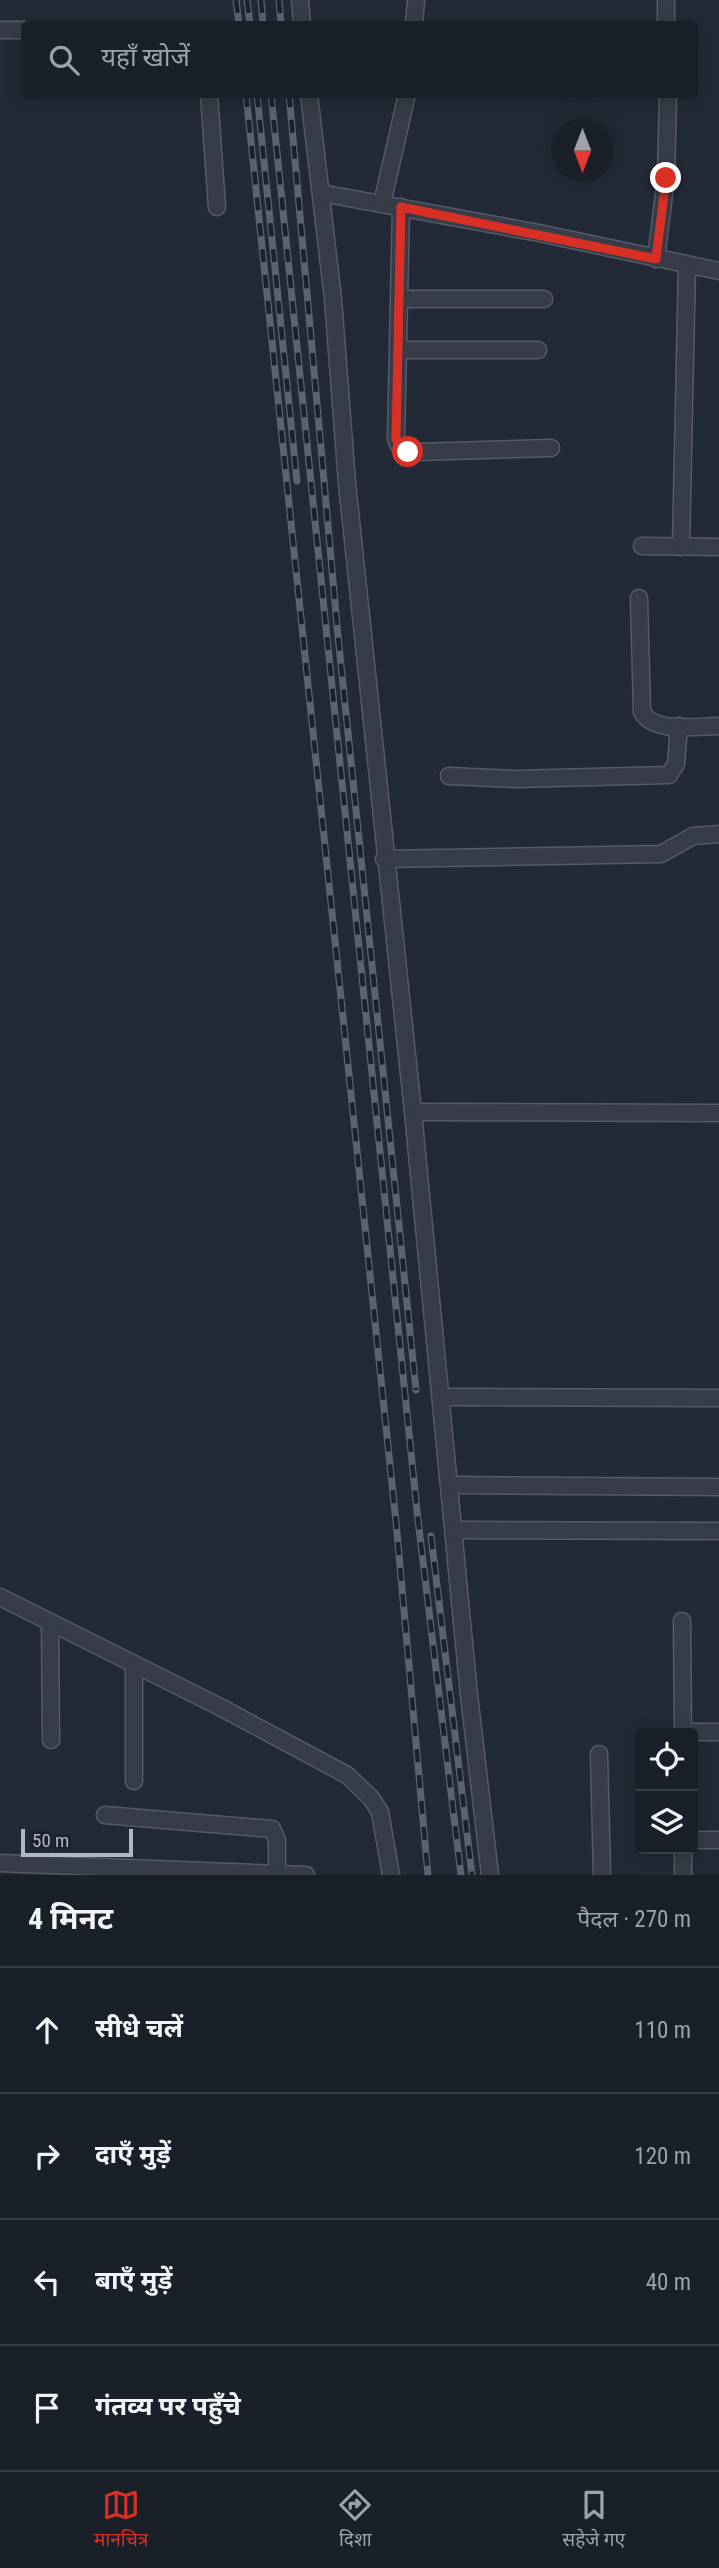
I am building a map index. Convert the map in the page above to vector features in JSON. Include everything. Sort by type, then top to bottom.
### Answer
[{"type":"street","points":[[300,0],[302,21]]},
{"type":"street","points":[[414,21],[416,0]]},
{"type":"street","points":[[666,0],[666,21]]},
{"type":"street","points":[[0,30],[21,30]]},
{"type":"street","points":[[209,98],[216,206]]},
{"type":"street","points":[[309,98],[321,193],[384,859],[413,1112],[468,1695],[490,1875]]},
{"type":"street","points":[[383,204],[406,98]]},
{"type":"street","points":[[656,259],[666,178],[668,98]]},
{"type":"street","points":[[321,193],[719,271]]},
{"type":"street","points":[[401,207],[396,439],[403,450],[416,453],[551,448]]},
{"type":"street","points":[[681,547],[687,265]]},
{"type":"street","points":[[401,299],[544,299]]},
{"type":"street","points":[[400,350],[538,350]]},
{"type":"street","points":[[642,546],[719,547]]},
{"type":"street","points":[[639,598],[642,712],[652,723],[719,726]]},
{"type":"street","points":[[449,776],[516,779],[669,775],[676,764],[679,726]]},
{"type":"street","points":[[384,859],[661,853],[693,836],[719,834]]},
{"type":"street","points":[[413,1112],[719,1113]]},
{"type":"street","points":[[440,1398],[719,1398]]},
{"type":"street","points":[[450,1485],[719,1487]]},
{"type":"street","points":[[454,1530],[719,1531]]},
{"type":"street","points":[[0,1597],[317,1757],[357,1782],[380,1812],[391,1875]]},
{"type":"street","points":[[682,1621],[683,1728]]},
{"type":"street","points":[[50,1623],[51,1740]]},
{"type":"street","points":[[134,1664],[134,1781]]},
{"type":"street","points":[[698,1733],[719,1732]]},
{"type":"street","points":[[599,1754],[602,1875]]},
{"type":"street","points":[[105,1815],[272,1829],[277,1840],[277,1874]]},
{"type":"street","points":[[698,1840],[719,1840]]},
{"type":"street","points":[[683,1854],[683,1875]]},
{"type":"street","points":[[0,1863],[306,1875]]},
{"type":"railway","points":[[236,0],[239,21]]},
{"type":"railway","points":[[247,0],[250,21]]},
{"type":"railway","points":[[261,0],[263,21]]},
{"type":"railway","points":[[279,0],[281,21]]},
{"type":"railway","points":[[246,98],[396,1522],[428,1875]]},
{"type":"railway","points":[[257,98],[297,481]]},
{"type":"railway","points":[[271,98],[418,1520],[461,1875]]},
{"type":"railway","points":[[289,98],[338,636],[416,1390]]},
{"type":"railway","points":[[431,1536],[472,1875]]},
{"type":"route","points":[[408,452],[399,446],[396,439],[400,379],[401,207],[656,259],[666,178]]}]
